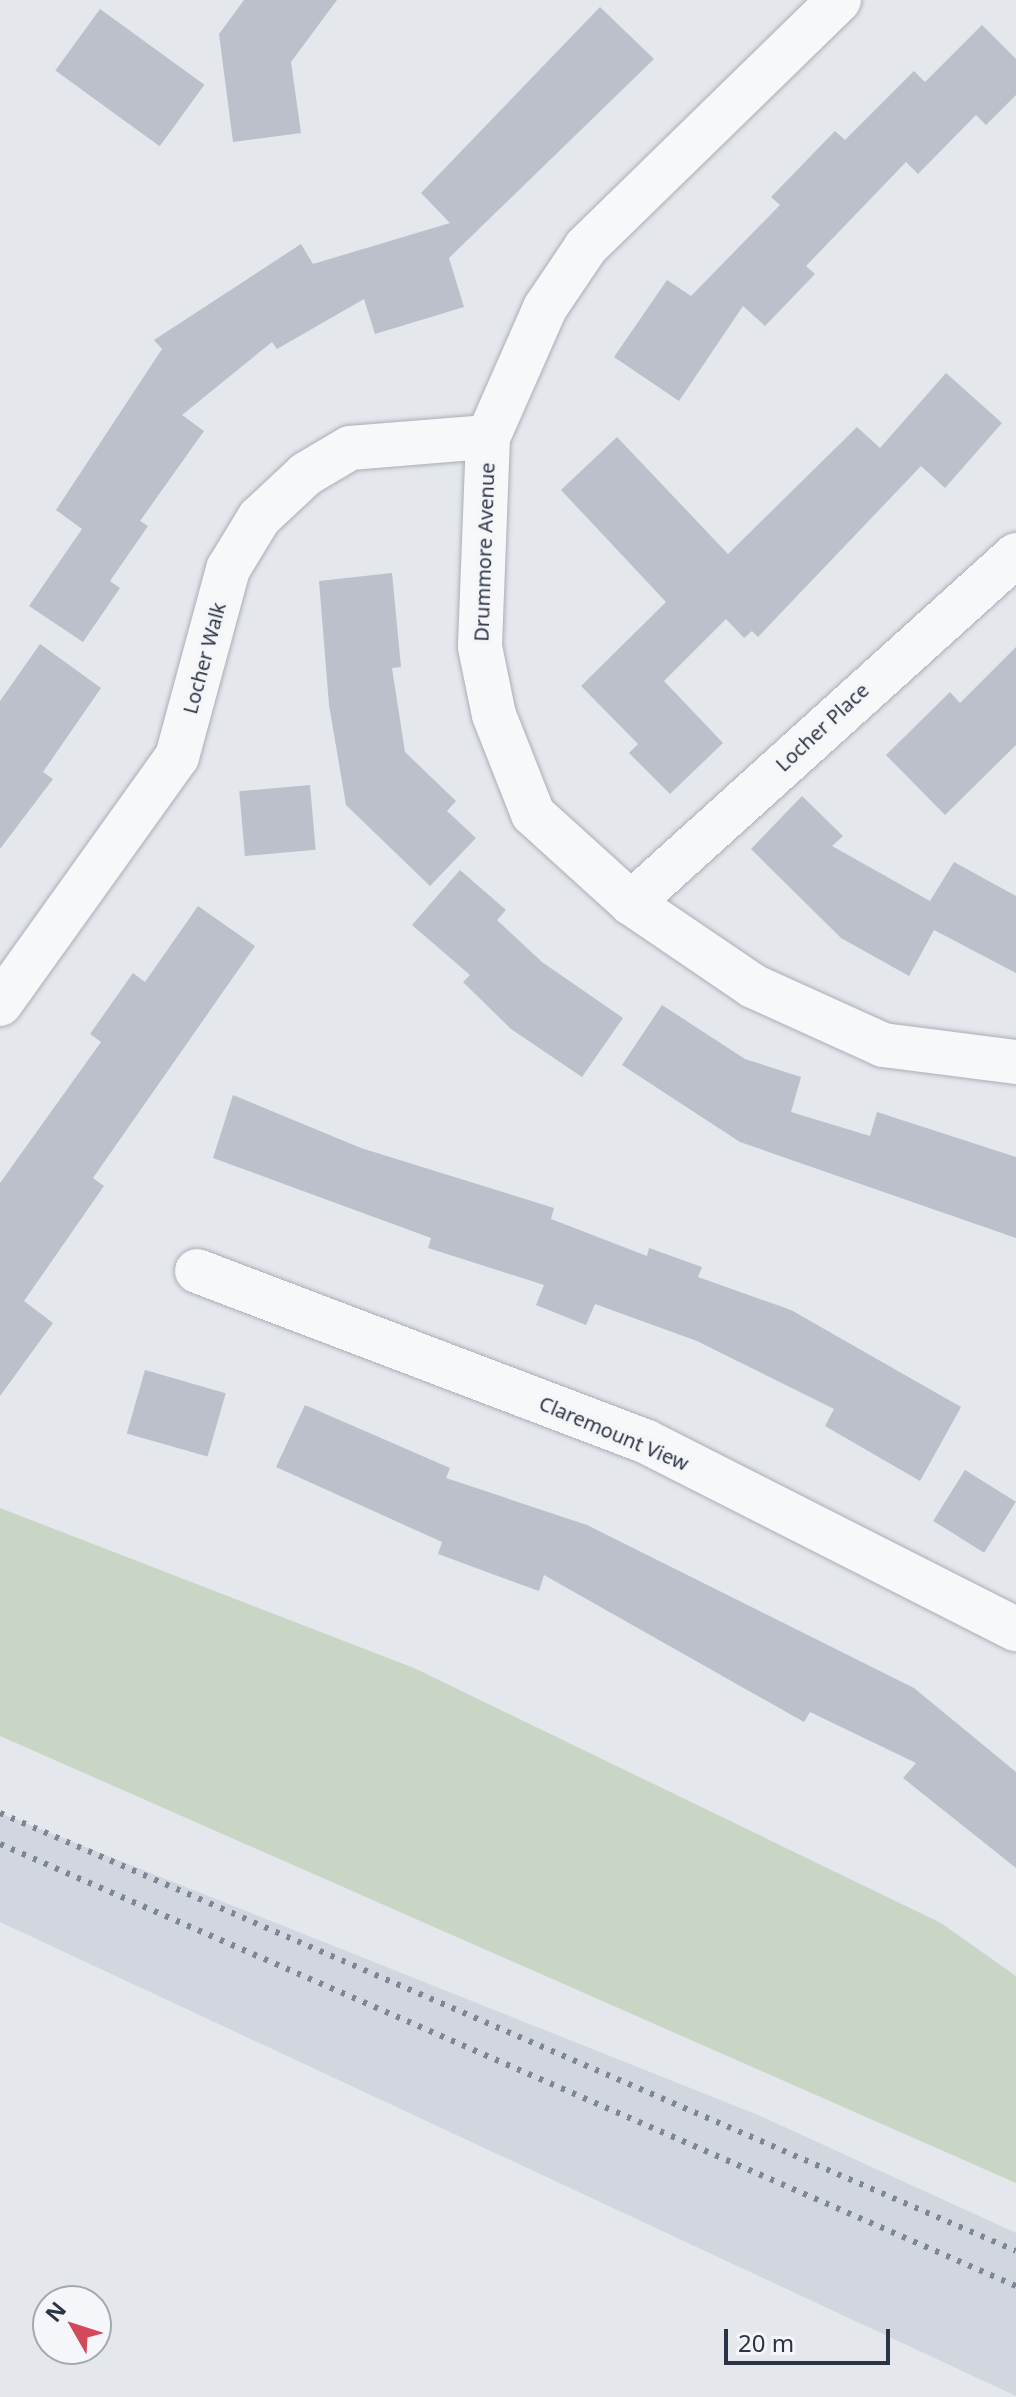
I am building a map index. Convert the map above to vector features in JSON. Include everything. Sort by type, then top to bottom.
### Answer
[{"type":"street","name":"Drummore Avenue","points":[[839,0],[586,247],[545,308],[488,437],[480,647],[494,715],[533,814],[631,903],[753,986],[883,1045],[1016,1062]]},
{"type":"street","name":"Locher Walk","points":[[0,1004],[177,757],[228,569],[259,518],[306,474],[350,448],[488,437]]},
{"type":"street","name":"Locher Place","points":[[631,903],[1016,555]]},
{"type":"street","name":"Claremount View","points":[[197,1271],[647,1442],[1016,1629]]},
{"type":"shaded area","points":[[0,1813],[758,2115],[1016,2233],[1016,2396],[0,1922]]},
{"type":"green space","points":[[0,1508],[414,1668],[941,1923],[1016,1976],[1016,2183],[0,1736]]},
{"type":"building","points":[[244,0],[337,0],[291,62],[301,133],[233,142],[219,34]]},
{"type":"building","points":[[600,7],[654,59],[449,258],[464,307],[375,334],[364,299],[277,349],[272,342],[182,415],[204,431],[140,521],[148,526],[110,581],[120,588],[83,642],[29,606],[82,529],[56,510],[162,349],[154,340],[301,244],[313,264],[450,223],[421,193]]},
{"type":"building","points":[[100,9],[204,85],[160,146],[55,70]]},
{"type":"building","points":[[982,25],[1016,59],[1016,95],[986,125],[976,115],[918,174],[906,162],[806,266],[815,274],[765,326],[743,306],[679,401],[614,357],[667,280],[691,296],[780,205],[771,197],[835,131],[845,140],[914,71],[925,82]]},
{"type":"building","points":[[946,373],[1002,423],[945,488],[921,466],[758,637],[752,631],[744,638],[726,619],[664,681],[723,743],[670,794],[629,753],[638,744],[581,686],[666,602],[561,490],[617,437],[728,554],[857,427],[880,448]]},
{"type":"building","points":[[392,573],[401,667],[392,668],[405,752],[456,801],[447,811],[476,838],[430,886],[346,805],[329,705],[319,581]]},
{"type":"building","points":[[40,644],[101,688],[43,772],[53,779],[0,849],[0,701]]},
{"type":"building","points":[[1016,647],[1016,745],[945,815],[886,755],[950,692],[960,703]]},
{"type":"building","points":[[310,785],[316,850],[245,856],[239,791]]},
{"type":"building","points":[[802,796],[843,836],[832,846],[930,901],[954,862],[1016,896],[1016,973],[934,930],[909,976],[841,938],[751,849]]},
{"type":"building","points":[[460,870],[506,910],[497,920],[542,962],[623,1018],[582,1077],[511,1029],[463,982],[470,975],[412,925]]},
{"type":"building","points":[[198,906],[255,946],[93,1178],[104,1186],[24,1301],[53,1323],[0,1396],[0,1183],[101,1042],[90,1034],[133,973],[145,982]]},
{"type":"building","points":[[662,1005],[745,1059],[801,1077],[791,1112],[870,1136],[877,1112],[1016,1157],[1016,1238],[740,1142],[622,1065]]},
{"type":"building","points":[[233,1095],[361,1148],[554,1208],[551,1219],[647,1256],[649,1248],[702,1267],[698,1277],[791,1310],[961,1407],[920,1481],[825,1426],[834,1409],[697,1341],[595,1304],[586,1325],[536,1305],[544,1285],[428,1248],[431,1238],[213,1158]]},
{"type":"building","points":[[145,1370],[226,1393],[208,1457],[127,1433]]},
{"type":"building","points":[[305,1405],[450,1468],[446,1478],[587,1525],[914,1688],[1016,1772],[1016,1868],[903,1778],[916,1763],[810,1712],[804,1722],[544,1575],[539,1591],[438,1554],[442,1542],[276,1467]]},
{"type":"building","points":[[965,1470],[1016,1502],[984,1553],[933,1521]]},
{"type":"railway","points":[[0,1813],[1016,2251]]},
{"type":"railway","points":[[0,1844],[1016,2286]]}]
